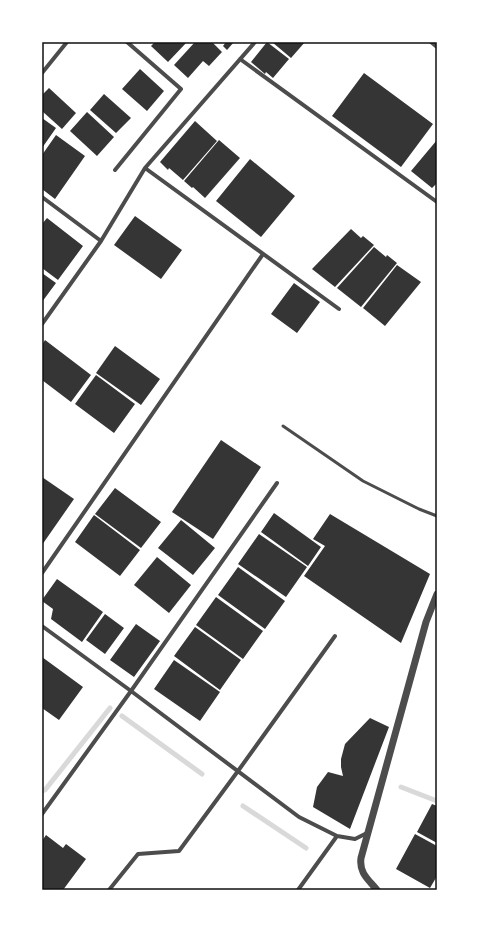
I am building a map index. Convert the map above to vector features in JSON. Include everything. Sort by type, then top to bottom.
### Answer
[{"type":"street","points":[[42,73],[67,42]]},
{"type":"street","points":[[115,170],[181,89],[127,42]]},
{"type":"street","points":[[42,324],[101,241],[145,168],[255,42]]},
{"type":"street","points":[[431,42],[437,47]]},
{"type":"street","points":[[240,59],[437,202]]},
{"type":"street","points":[[145,168],[339,309]]},
{"type":"street","points":[[42,197],[101,241]]},
{"type":"street","points":[[42,573],[263,254]]},
{"type":"street","points":[[42,814],[131,691],[277,483]]},
{"type":"street","points":[[377,890],[362,873],[360,864],[361,858],[426,622],[437,594]]},
{"type":"street","points":[[42,626],[299,817],[338,836],[355,839],[367,833]]},
{"type":"street","points":[[109,890],[138,854],[180,851],[335,636]]},
{"type":"street","points":[[298,890],[338,836]]},
{"type":"lane","points":[[283,426],[363,481],[419,509],[437,516]]},
{"type":"building","points":[[155,42],[187,42],[168,62],[151,46]]},
{"type":"building","points":[[195,42],[212,42],[222,52],[209,66],[203,61],[188,78],[174,65]]},
{"type":"building","points":[[226,42],[234,42],[227,50],[223,46]]},
{"type":"building","points":[[267,42],[289,59],[273,78],[266,72],[265,74],[251,62]]},
{"type":"building","points":[[272,42],[305,42],[291,58]]},
{"type":"building","points":[[140,69],[164,91],[147,111],[122,89]]},
{"type":"building","points":[[364,73],[433,124],[401,167],[332,116]]},
{"type":"building","points":[[49,88],[76,113],[62,129],[42,111],[42,95]]},
{"type":"building","points":[[104,94],[131,118],[116,133],[90,110]]},
{"type":"building","points":[[87,112],[114,137],[97,156],[70,131]]},
{"type":"building","points":[[42,118],[56,128],[42,148]]},
{"type":"building","points":[[195,121],[217,141],[183,180],[169,168],[168,170],[160,162]]},
{"type":"building","points":[[56,135],[85,156],[55,199],[42,189],[42,155]]},
{"type":"building","points":[[219,140],[240,158],[205,198],[184,181]]},
{"type":"building","points":[[437,140],[437,183],[432,188],[411,171]]},
{"type":"building","points":[[250,159],[295,196],[261,237],[216,201]]},
{"type":"building","points":[[135,216],[182,250],[161,279],[114,245]]},
{"type":"building","points":[[47,218],[83,246],[58,280],[42,268],[42,224]]},
{"type":"building","points":[[351,229],[361,238],[363,236],[374,245],[335,287],[312,269]]},
{"type":"building","points":[[374,247],[386,257],[387,255],[397,263],[361,307],[337,288]]},
{"type":"building","points":[[397,265],[421,282],[385,326],[363,308]]},
{"type":"building","points":[[42,273],[56,283],[42,302]]},
{"type":"building","points":[[294,283],[320,302],[297,333],[271,314]]},
{"type":"building","points":[[45,340],[91,375],[71,402],[42,380],[42,345]]},
{"type":"building","points":[[115,346],[160,379],[141,405],[96,373]]},
{"type":"building","points":[[96,375],[135,404],[114,433],[75,404]]},
{"type":"building","points":[[221,440],[261,467],[213,539],[172,512]]},
{"type":"building","points":[[42,477],[74,499],[42,545]]},
{"type":"building","points":[[115,488],[161,522],[141,548],[95,514]]},
{"type":"building","points":[[274,513],[321,547],[308,566],[261,532]]},
{"type":"building","points":[[330,514],[430,574],[401,643],[304,576],[325,546],[313,539]]},
{"type":"building","points":[[94,515],[140,550],[120,576],[75,542]]},
{"type":"building","points":[[181,520],[215,548],[193,575],[158,548]]},
{"type":"building","points":[[259,534],[307,567],[286,597],[238,564]]},
{"type":"building","points":[[157,557],[191,585],[169,613],[134,585]]},
{"type":"building","points":[[238,567],[285,601],[265,629],[218,595]]},
{"type":"building","points":[[57,579],[103,612],[82,642],[51,619],[53,609],[42,601]]},
{"type":"building","points":[[216,597],[263,631],[243,659],[196,625]]},
{"type":"building","points":[[105,614],[124,628],[105,654],[86,640]]},
{"type":"building","points":[[136,624],[160,641],[134,677],[110,660]]},
{"type":"building","points":[[195,627],[241,660],[220,690],[174,656]]},
{"type":"building","points":[[42,657],[83,687],[59,720],[42,708]]},
{"type":"building","points":[[174,660],[220,692],[200,721],[154,689]]},
{"type":"building","points":[[370,718],[389,727],[350,829],[313,807],[317,787],[328,772],[343,776],[341,759],[345,744]]},
{"type":"building","points":[[432,804],[437,806],[437,843],[417,832]]},
{"type":"building","points":[[415,834],[437,846],[437,876],[430,888],[396,869]]},
{"type":"building","points":[[46,835],[63,848],[66,844],[86,859],[63,890],[42,890],[42,841]]},
{"type":"waterway","points":[[42,791],[45,790],[110,708]]},
{"type":"waterway","points":[[122,716],[202,774]]},
{"type":"waterway","points":[[401,787],[437,801]]},
{"type":"waterway","points":[[243,806],[306,848]]}]
